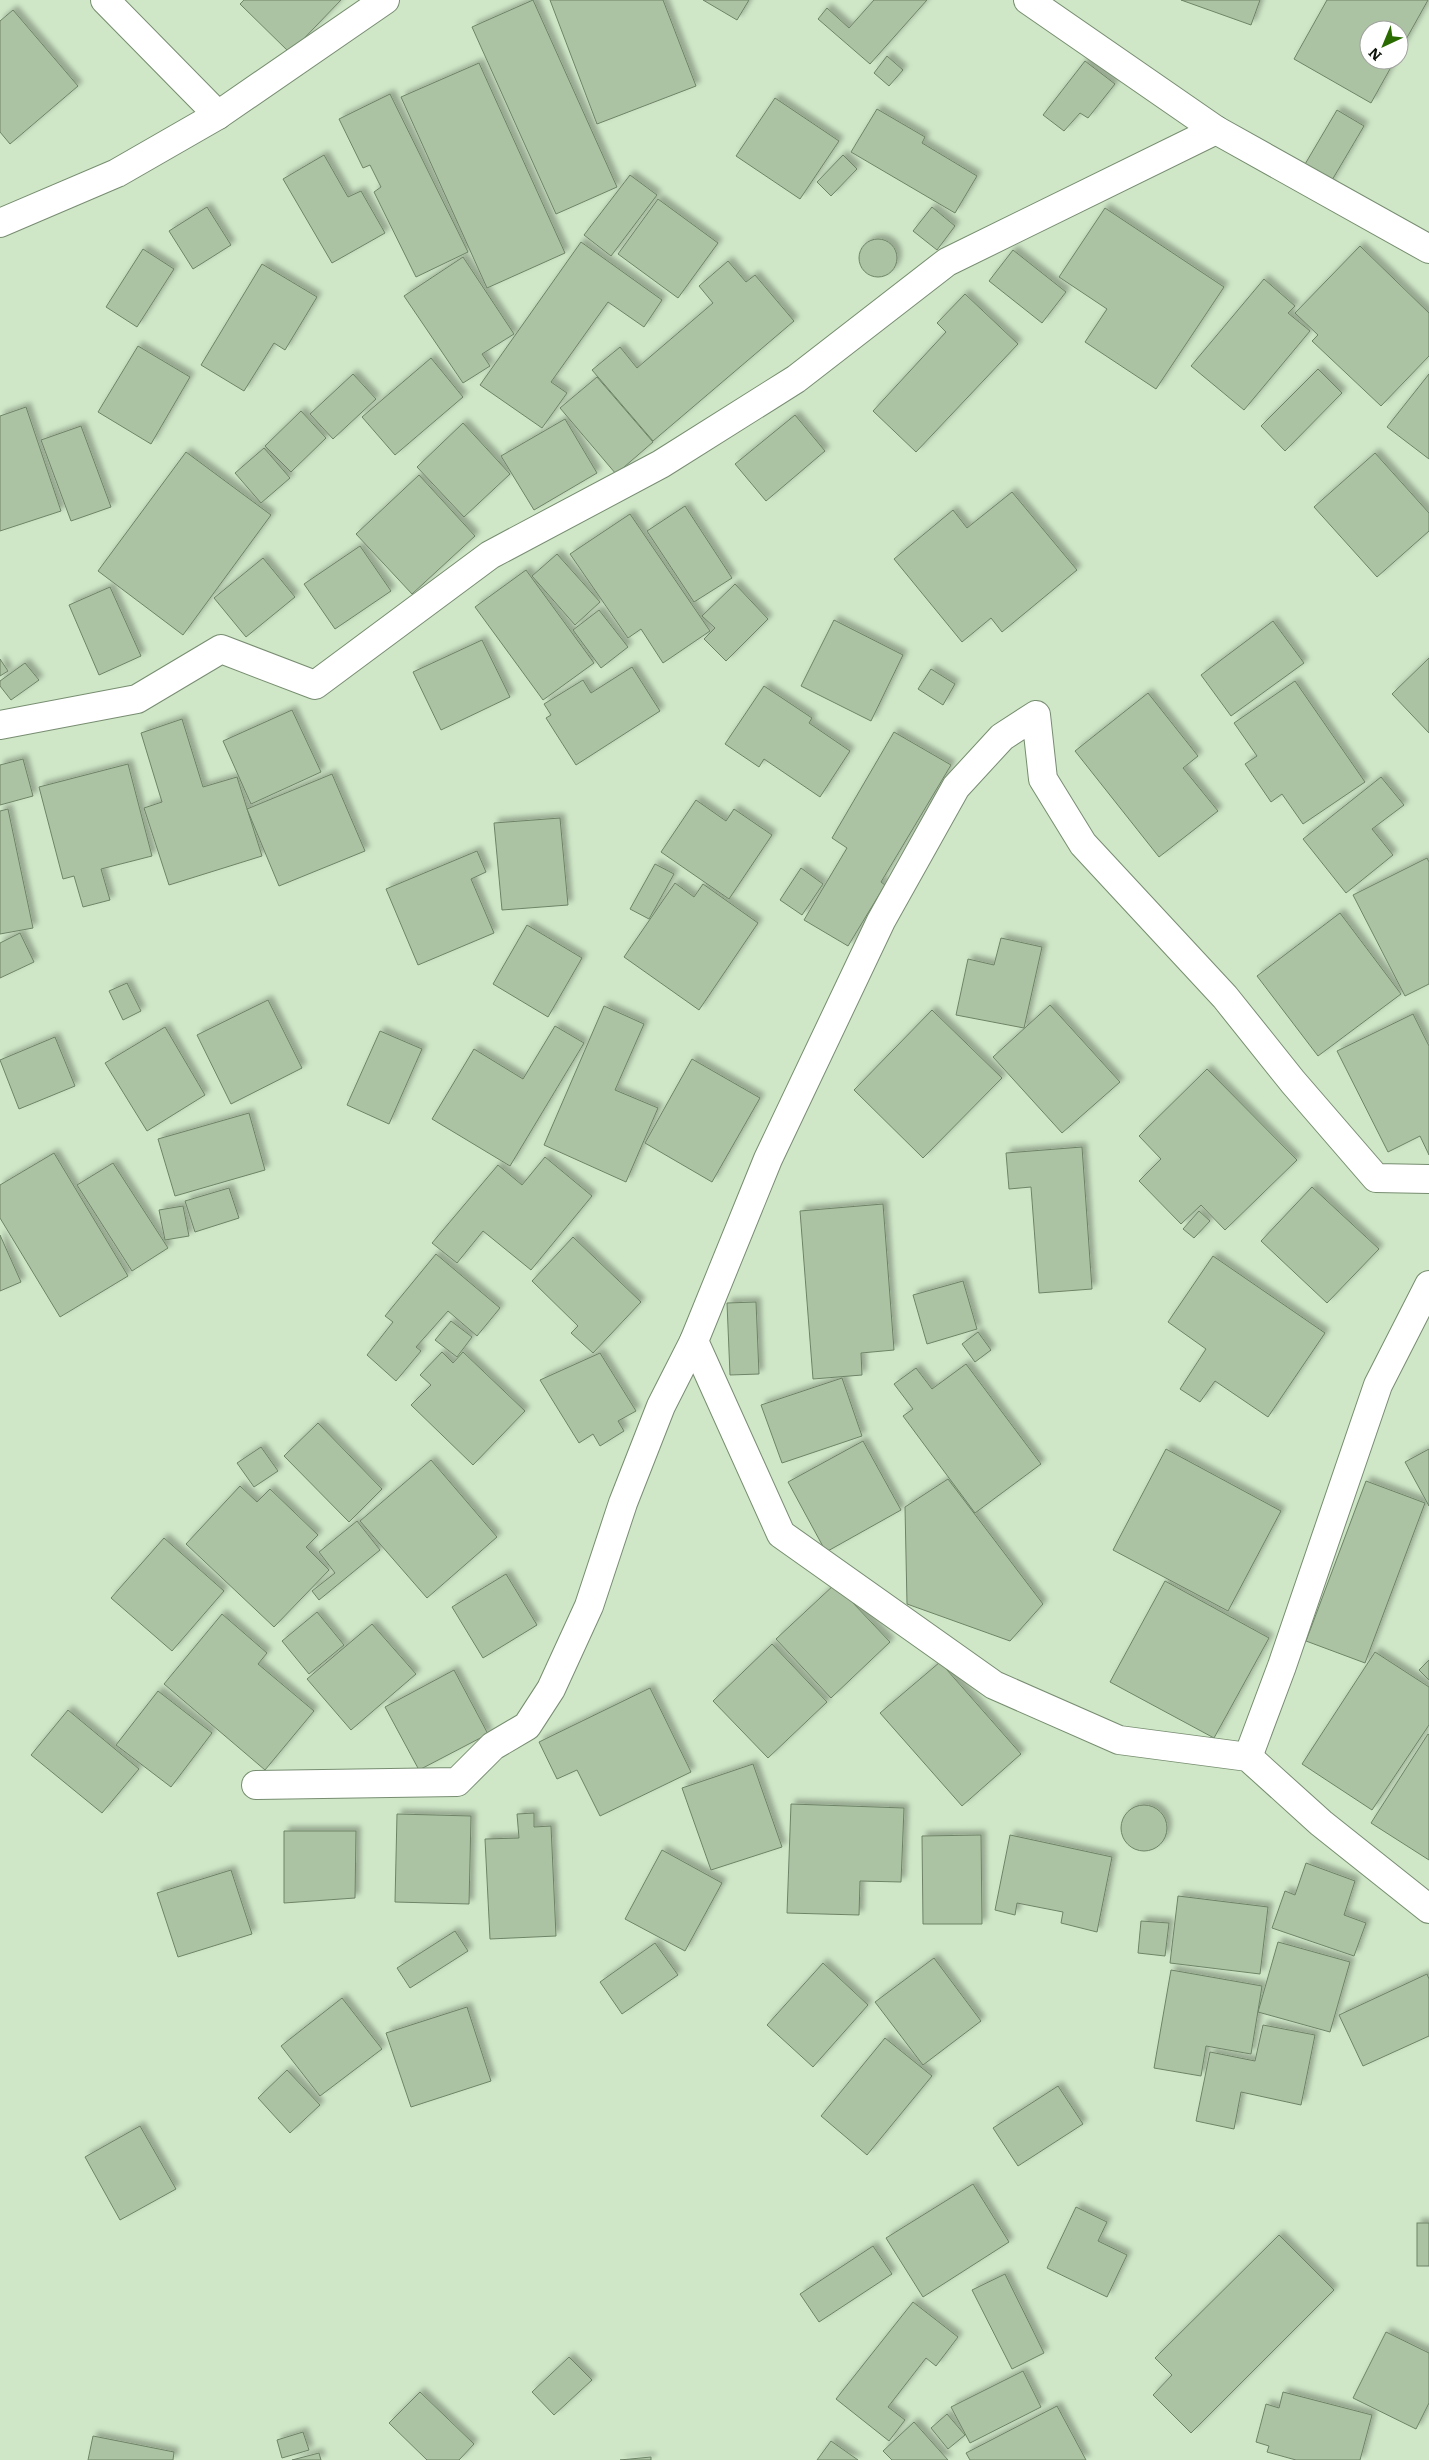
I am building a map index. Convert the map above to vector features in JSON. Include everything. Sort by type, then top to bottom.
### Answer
[{"type":"street","points":[[105,0],[218,115]]},
{"type":"street","points":[[0,223],[117,173],[218,115],[385,0]]},
{"type":"street","points":[[1028,0],[1216,130],[1429,248]]},
{"type":"street","points":[[0,725],[137,700],[221,649],[315,685],[490,555],[661,464],[796,379],[947,262],[1216,130]]},
{"type":"street","points":[[256,1785],[457,1782],[493,1746],[527,1726],[551,1689],[589,1606],[623,1503],[661,1406],[694,1341],[768,1159],[880,921],[956,787],[1002,737],[1036,715],[1043,779],[1084,844],[1225,997],[1293,1082],[1376,1178],[1429,1178]]},
{"type":"street","points":[[1248,1757],[1282,1666],[1378,1385],[1429,1285]]},
{"type":"street","points":[[694,1341],[781,1534],[994,1685],[1119,1740],[1248,1757],[1321,1823],[1429,1909]]},
{"type":"building","points":[[244,0],[341,0],[290,53],[240,4]]},
{"type":"building","points":[[533,0],[617,187],[556,214],[472,27]]},
{"type":"building","points":[[550,0],[663,0],[696,86],[597,124]]},
{"type":"building","points":[[703,0],[749,0],[737,20]]},
{"type":"building","points":[[874,0],[927,0],[870,64],[818,19],[827,8],[849,28]]},
{"type":"building","points":[[1181,0],[1260,0],[1251,25]]},
{"type":"building","points":[[1327,0],[1428,0],[1409,34],[1409,20],[1359,20],[1359,70],[1389,70],[1371,103],[1294,59]]},
{"type":"building","points":[[13,10],[78,86],[10,144],[0,132],[0,21]]},
{"type":"building","points":[[887,56],[903,70],[889,86],[874,73]]},
{"type":"building","points":[[1085,61],[1115,84],[1088,118],[1080,113],[1064,131],[1043,115]]},
{"type":"building","points":[[479,63],[565,253],[487,288],[401,97]]},
{"type":"building","points":[[390,94],[468,252],[416,277],[374,192],[381,187],[370,165],[363,168],[339,119]]},
{"type":"building","points":[[775,98],[839,141],[800,199],[736,156]]},
{"type":"building","points":[[877,109],[925,137],[922,143],[977,176],[955,213],[851,152]]},
{"type":"building","points":[[1337,110],[1364,126],[1325,192],[1298,176]]},
{"type":"building","points":[[324,155],[348,197],[361,191],[385,233],[332,263],[283,179]]},
{"type":"building","points":[[843,155],[857,169],[831,196],[817,182]]},
{"type":"building","points":[[630,175],[657,195],[611,256],[584,235]]},
{"type":"building","points":[[658,199],[718,243],[678,298],[618,254]]},
{"type":"building","points":[[207,207],[231,245],[193,269],[169,231]]},
{"type":"building","points":[[932,207],[955,226],[937,250],[913,231]]},
{"type":"building","points":[[1105,208],[1224,287],[1156,389],[1085,342],[1107,309],[1059,277]]},
{"type":"building","points":[[878,239],[892,244],[897,258],[892,272],[878,277],[864,272],[859,258],[864,244]]},
{"type":"building","points":[[581,242],[662,300],[644,327],[608,302],[551,382],[567,393],[542,428],[480,385]]},
{"type":"building","points":[[1360,246],[1429,313],[1429,356],[1381,406],[1312,341],[1318,335],[1295,313]]},
{"type":"building","points":[[143,249],[174,269],[137,327],[106,307]]},
{"type":"building","points":[[1013,250],[1066,292],[1042,323],[989,281]]},
{"type":"building","points":[[463,257],[514,334],[482,354],[490,366],[463,383],[404,296]]},
{"type":"building","points":[[728,261],[746,282],[755,275],[794,321],[653,441],[592,370],[620,347],[637,368],[713,303],[699,286]]},
{"type":"building","points":[[262,264],[317,297],[285,350],[274,343],[244,391],[201,365]]},
{"type":"building","points":[[1264,279],[1295,306],[1288,313],[1310,331],[1244,410],[1191,366]]},
{"type":"building","points":[[965,294],[1018,344],[916,452],[873,411],[946,332],[937,323]]},
{"type":"building","points":[[138,346],[190,377],[151,444],[98,412]]},
{"type":"building","points":[[431,358],[463,397],[395,455],[362,417]]},
{"type":"building","points":[[1318,369],[1342,393],[1285,451],[1261,426]]},
{"type":"building","points":[[353,374],[376,399],[333,439],[310,414]]},
{"type":"building","points":[[1429,374],[1429,459],[1387,427]]},
{"type":"building","points":[[597,377],[653,442],[616,474],[560,408]]},
{"type":"building","points":[[26,407],[61,511],[0,531],[0,416]]},
{"type":"building","points":[[301,411],[326,438],[291,472],[265,446]]},
{"type":"building","points":[[795,415],[825,451],[766,501],[735,464]]},
{"type":"building","points":[[565,419],[597,473],[534,510],[501,456]]},
{"type":"building","points":[[463,423],[510,474],[464,517],[417,467]]},
{"type":"building","points":[[81,426],[111,507],[71,521],[41,440]]},
{"type":"building","points":[[264,448],[290,478],[261,503],[235,473]]},
{"type":"building","points":[[186,452],[271,515],[183,635],[98,571]]},
{"type":"building","points":[[1375,453],[1429,513],[1429,531],[1377,577],[1314,507]]},
{"type":"building","points":[[419,475],[475,536],[412,594],[356,534]]},
{"type":"building","points":[[1012,492],[1077,570],[1002,632],[991,618],[962,642],[894,559],[953,510],[967,528]]},
{"type":"building","points":[[685,506],[732,578],[694,602],[647,531]]},
{"type":"building","points":[[630,514],[710,631],[663,663],[641,629],[628,638],[570,554]]},
{"type":"building","points":[[360,546],[391,591],[335,629],[304,584]]},
{"type":"building","points":[[557,554],[600,602],[575,625],[532,576]]},
{"type":"building","points":[[263,558],[295,597],[246,637],[214,598]]},
{"type":"building","points":[[526,570],[594,663],[543,700],[475,607]]},
{"type":"building","points":[[735,584],[768,619],[726,661],[704,639],[715,628],[702,616]]},
{"type":"building","points":[[110,587],[141,656],[99,675],[69,605]]},
{"type":"building","points":[[599,610],[628,647],[601,668],[573,630]]},
{"type":"building","points":[[834,620],[903,655],[871,721],[801,686]]},
{"type":"building","points":[[1273,621],[1304,663],[1231,716],[1201,675]]},
{"type":"building","points":[[482,640],[510,697],[441,730],[413,672]]},
{"type":"building","points":[[1429,658],[1429,733],[1392,694]]},
{"type":"building","points":[[0,659],[8,671],[0,676]]},
{"type":"building","points":[[25,663],[39,680],[11,700],[0,686],[0,681]]},
{"type":"building","points":[[632,667],[660,711],[576,765],[546,718],[551,715],[544,704],[583,680],[591,693]]},
{"type":"building","points":[[931,669],[955,684],[943,705],[918,689]]},
{"type":"building","points":[[1295,681],[1365,782],[1303,824],[1282,794],[1271,802],[1245,764],[1257,756],[1234,723]]},
{"type":"building","points":[[764,686],[812,718],[809,723],[850,751],[820,797],[764,759],[759,767],[725,744]]},
{"type":"building","points":[[1148,693],[1198,756],[1183,768],[1218,811],[1159,857],[1075,751]]},
{"type":"building","points":[[292,710],[321,772],[251,804],[223,741]]},
{"type":"building","points":[[182,719],[203,787],[237,777],[262,856],[169,885],[144,808],[162,802],[141,733]]},
{"type":"building","points":[[894,732],[951,765],[881,882],[885,885],[848,946],[804,920],[847,848],[832,838]]},
{"type":"building","points":[[23,759],[33,796],[0,805],[0,765]]},
{"type":"building","points":[[128,764],[152,856],[101,869],[110,900],[83,907],[74,876],[63,879],[39,787]]},
{"type":"building","points":[[332,774],[365,851],[279,886],[247,809]]},
{"type":"building","points":[[1381,777],[1404,805],[1372,829],[1393,855],[1346,893],[1303,839]]},
{"type":"building","points":[[696,800],[726,821],[734,809],[772,835],[729,899],[661,852]]},
{"type":"building","points":[[8,809],[33,928],[0,934],[0,811]]},
{"type":"building","points":[[560,818],[568,905],[502,910],[494,823]]},
{"type":"building","points":[[477,851],[486,872],[471,879],[494,933],[418,965],[386,889]]},
{"type":"building","points":[[1427,858],[1429,862],[1429,984],[1405,996],[1353,895]]},
{"type":"building","points":[[655,864],[674,874],[649,919],[630,909]]},
{"type":"building","points":[[801,868],[823,884],[802,915],[780,900]]},
{"type":"building","points":[[675,883],[694,897],[703,884],[758,923],[699,1010],[624,957]]},
{"type":"building","points":[[1340,913],[1401,994],[1318,1056],[1257,976]]},
{"type":"building","points":[[527,925],[582,958],[548,1017],[493,984]]},
{"type":"building","points":[[20,933],[34,962],[0,978],[0,943]]},
{"type":"building","points":[[1001,938],[1042,947],[1024,1028],[956,1015],[968,959],[994,965]]},
{"type":"building","points":[[127,983],[141,1011],[123,1020],[109,991]]},
{"type":"building","points":[[268,1000],[302,1068],[231,1104],[197,1035]]},
{"type":"building","points":[[1050,1005],[1120,1082],[1062,1133],[993,1057]]},
{"type":"building","points":[[604,1006],[644,1024],[615,1090],[658,1108],[626,1182],[544,1145]]},
{"type":"building","points":[[932,1010],[1002,1078],[923,1158],[854,1090]]},
{"type":"building","points":[[1413,1014],[1429,1046],[1429,1155],[1420,1136],[1388,1152],[1337,1051]]},
{"type":"building","points":[[555,1026],[584,1043],[510,1166],[432,1119],[474,1049],[523,1079]]},
{"type":"building","points":[[165,1027],[205,1095],[147,1131],[105,1063]]},
{"type":"building","points":[[380,1031],[422,1049],[389,1124],[347,1105]]},
{"type":"building","points":[[55,1037],[75,1086],[19,1109],[0,1060]]},
{"type":"building","points":[[692,1059],[760,1098],[712,1182],[645,1143]]},
{"type":"building","points":[[1207,1069],[1297,1160],[1225,1230],[1201,1205],[1181,1224],[1139,1181],[1161,1159],[1139,1136]]},
{"type":"building","points":[[249,1113],[265,1170],[175,1196],[158,1139]]},
{"type":"building","points":[[1082,1147],[1092,1289],[1039,1293],[1031,1187],[1009,1189],[1006,1153]]},
{"type":"building","points":[[54,1153],[128,1276],[60,1317],[0,1218],[0,1185]]},
{"type":"building","points":[[545,1157],[592,1196],[531,1270],[483,1231],[457,1263],[432,1243],[498,1165],[522,1185]]},
{"type":"building","points":[[113,1163],[168,1248],[132,1271],[77,1185]]},
{"type":"building","points":[[1312,1187],[1379,1249],[1327,1303],[1261,1241]]},
{"type":"building","points":[[229,1188],[239,1218],[195,1232],[185,1201]]},
{"type":"building","points":[[883,1204],[894,1350],[861,1353],[862,1375],[813,1379],[800,1211]]},
{"type":"building","points":[[183,1206],[189,1236],[165,1240],[159,1210]]},
{"type":"building","points":[[1199,1211],[1210,1221],[1194,1238],[1183,1229]]},
{"type":"building","points":[[0,1235],[21,1282],[0,1291]]},
{"type":"building","points":[[573,1237],[641,1302],[593,1353],[571,1333],[578,1326],[532,1281]]},
{"type":"building","points":[[436,1254],[500,1308],[477,1336],[448,1311],[416,1347],[421,1351],[396,1381],[367,1355],[393,1322],[385,1316]]},
{"type":"building","points":[[1213,1256],[1325,1333],[1268,1417],[1215,1381],[1200,1402],[1180,1389],[1206,1349],[1168,1322]]},
{"type":"building","points":[[963,1281],[977,1329],[927,1344],[913,1295]]},
{"type":"building","points":[[756,1302],[759,1374],[730,1375],[727,1303]]},
{"type":"building","points":[[451,1321],[472,1337],[457,1357],[435,1340]]},
{"type":"building","points":[[978,1332],[991,1350],[975,1362],[962,1344]]},
{"type":"building","points":[[442,1352],[453,1363],[463,1352],[525,1411],[473,1465],[411,1405],[431,1385],[420,1375]]},
{"type":"building","points":[[600,1353],[636,1411],[618,1421],[624,1431],[600,1446],[593,1434],[579,1443],[540,1380]]},
{"type":"building","points":[[966,1364],[1041,1464],[975,1513],[903,1416],[913,1409],[894,1384],[916,1368],[932,1389]]},
{"type":"building","points":[[842,1378],[862,1436],[782,1463],[761,1405]]},
{"type":"building","points":[[318,1423],[382,1489],[349,1522],[284,1456]]},
{"type":"building","points":[[863,1441],[901,1510],[826,1552],[788,1482]]},
{"type":"building","points":[[261,1447],[278,1471],[254,1487],[237,1463]]},
{"type":"building","points":[[1166,1449],[1281,1511],[1228,1611],[1113,1550]]},
{"type":"building","points":[[1429,1449],[1429,1506],[1405,1462]]},
{"type":"building","points":[[431,1460],[497,1537],[427,1598],[360,1521]]},
{"type":"building","points":[[948,1479],[1043,1604],[1010,1641],[907,1604],[905,1507]]},
{"type":"building","points":[[1366,1481],[1425,1503],[1365,1663],[1306,1641]]},
{"type":"building","points":[[240,1486],[257,1502],[270,1489],[318,1535],[306,1547],[329,1570],[274,1627],[186,1544]]},
{"type":"building","points":[[357,1521],[380,1550],[319,1600],[312,1591],[335,1573],[319,1552]]},
{"type":"building","points":[[164,1538],[224,1591],[172,1651],[111,1598]]},
{"type":"building","points":[[506,1574],[537,1625],[483,1658],[452,1607]]},
{"type":"building","points":[[1165,1581],[1269,1638],[1214,1738],[1110,1682]]},
{"type":"building","points":[[835,1584],[890,1642],[831,1698],[776,1639]]},
{"type":"building","points":[[317,1612],[344,1645],[309,1674],[282,1641]]},
{"type":"building","points":[[222,1614],[267,1653],[258,1664],[314,1711],[265,1770],[164,1684]]},
{"type":"building","points":[[372,1624],[416,1674],[351,1730],[307,1679]]},
{"type":"building","points":[[772,1644],[827,1702],[768,1758],[713,1701]]},
{"type":"building","points":[[1375,1652],[1429,1687],[1429,1725],[1372,1810],[1302,1764]]},
{"type":"building","points":[[1429,1660],[1429,1680],[1419,1670]]},
{"type":"building","points":[[940,1662],[1021,1754],[962,1806],[880,1713]]},
{"type":"building","points":[[454,1670],[488,1734],[419,1770],[385,1707]]},
{"type":"building","points":[[650,1688],[691,1772],[600,1816],[577,1770],[557,1779],[539,1742]]},
{"type":"building","points":[[158,1691],[212,1733],[171,1787],[116,1745]]},
{"type":"building","points":[[68,1710],[139,1769],[102,1813],[31,1755]]},
{"type":"building","points":[[1429,1735],[1429,1860],[1371,1823]]},
{"type":"building","points":[[753,1764],[782,1847],[711,1870],[682,1788]]},
{"type":"building","points":[[791,1804],[904,1808],[901,1882],[860,1881],[859,1915],[787,1913]]},
{"type":"building","points":[[1144,1805],[1157,1809],[1163,1815],[1167,1828],[1163,1841],[1157,1847],[1144,1851],[1131,1847],[1125,1841],[1121,1828],[1125,1815],[1131,1809]]},
{"type":"building","points":[[534,1813],[534,1827],[551,1826],[556,1936],[490,1939],[485,1839],[519,1838],[517,1814]]},
{"type":"building","points":[[397,1814],[471,1816],[469,1904],[395,1902]]},
{"type":"building","points":[[284,1831],[356,1831],[355,1898],[284,1903]]},
{"type":"building","points":[[981,1835],[982,1924],[923,1924],[922,1836]]},
{"type":"building","points":[[1010,1835],[1112,1857],[1097,1932],[1061,1923],[1063,1912],[1017,1903],[1015,1915],[995,1910]]},
{"type":"building","points":[[662,1850],[722,1883],[685,1951],[625,1919]]},
{"type":"building","points":[[1306,1863],[1355,1881],[1344,1915],[1366,1923],[1354,1956],[1272,1928],[1285,1891],[1295,1895]]},
{"type":"building","points":[[231,1870],[252,1934],[178,1957],[157,1893]]},
{"type":"building","points":[[1178,1896],[1268,1907],[1260,1974],[1170,1963]]},
{"type":"building","points":[[1141,1921],[1169,1923],[1165,1956],[1138,1953]]},
{"type":"building","points":[[455,1931],[468,1951],[410,1988],[397,1968]]},
{"type":"building","points":[[1278,1942],[1350,1962],[1330,2032],[1258,2012]]},
{"type":"building","points":[[655,1943],[678,1975],[622,2014],[600,1982]]},
{"type":"building","points":[[934,1958],[981,2021],[923,2065],[875,2002]]},
{"type":"building","points":[[823,1963],[868,2005],[813,2067],[767,2025]]},
{"type":"building","points":[[1171,1970],[1262,1986],[1251,2054],[1206,2046],[1201,2076],[1154,2068]]},
{"type":"building","points":[[1427,1974],[1429,1979],[1429,2036],[1363,2066],[1339,2015]]},
{"type":"building","points":[[342,1998],[382,2049],[320,2096],[281,2046]]},
{"type":"building","points":[[467,2007],[491,2081],[411,2107],[386,2033]]},
{"type":"building","points":[[1263,2025],[1315,2035],[1301,2105],[1241,2092],[1234,2129],[1196,2121],[1210,2052],[1255,2061]]},
{"type":"building","points":[[885,2038],[932,2076],[867,2155],[821,2116]]},
{"type":"building","points":[[287,2070],[320,2105],[290,2133],[258,2098]]},
{"type":"building","points":[[1058,2086],[1083,2124],[1018,2166],[993,2128]]},
{"type":"building","points":[[140,2126],[176,2189],[120,2220],[85,2157]]},
{"type":"building","points":[[973,2184],[1009,2242],[923,2297],[886,2238]]},
{"type":"building","points":[[1076,2207],[1107,2222],[1098,2241],[1127,2255],[1107,2297],[1047,2268]]},
{"type":"building","points":[[1417,2223],[1429,2223],[1429,2266],[1417,2266]]},
{"type":"building","points":[[1279,2235],[1334,2290],[1191,2433],[1153,2395],[1172,2375],[1155,2358]]},
{"type":"building","points":[[873,2246],[892,2274],[819,2322],[800,2294]]},
{"type":"building","points":[[1005,2274],[1044,2353],[1012,2369],[972,2290]]},
{"type":"building","points":[[913,2302],[958,2337],[936,2366],[926,2358],[888,2407],[905,2420],[889,2441],[836,2399]]},
{"type":"building","points":[[1386,2332],[1429,2353],[1429,2403],[1416,2429],[1353,2398]]},
{"type":"building","points":[[569,2357],[592,2380],[554,2415],[532,2392]]},
{"type":"building","points":[[1023,2371],[1041,2407],[970,2443],[951,2407]]},
{"type":"building","points":[[420,2392],[474,2444],[459,2460],[427,2460],[389,2423]]},
{"type":"building","points":[[1283,2392],[1372,2415],[1360,2460],[1296,2460],[1267,2452],[1269,2446],[1256,2442],[1266,2404],[1279,2408]]},
{"type":"building","points":[[1057,2406],[1086,2460],[970,2460],[966,2453]]},
{"type":"building","points":[[947,2414],[965,2435],[948,2449],[931,2428]]},
{"type":"building","points":[[914,2422],[948,2460],[892,2460],[883,2451]]},
{"type":"building","points":[[303,2432],[309,2450],[282,2458],[277,2440]]},
{"type":"building","points":[[93,2436],[174,2452],[173,2460],[88,2460]]},
{"type":"building","points":[[831,2441],[858,2460],[817,2460]]},
{"type":"building","points":[[319,2453],[321,2460],[292,2460]]},
{"type":"building","points":[[651,2457],[651,2460],[620,2460]]}]
